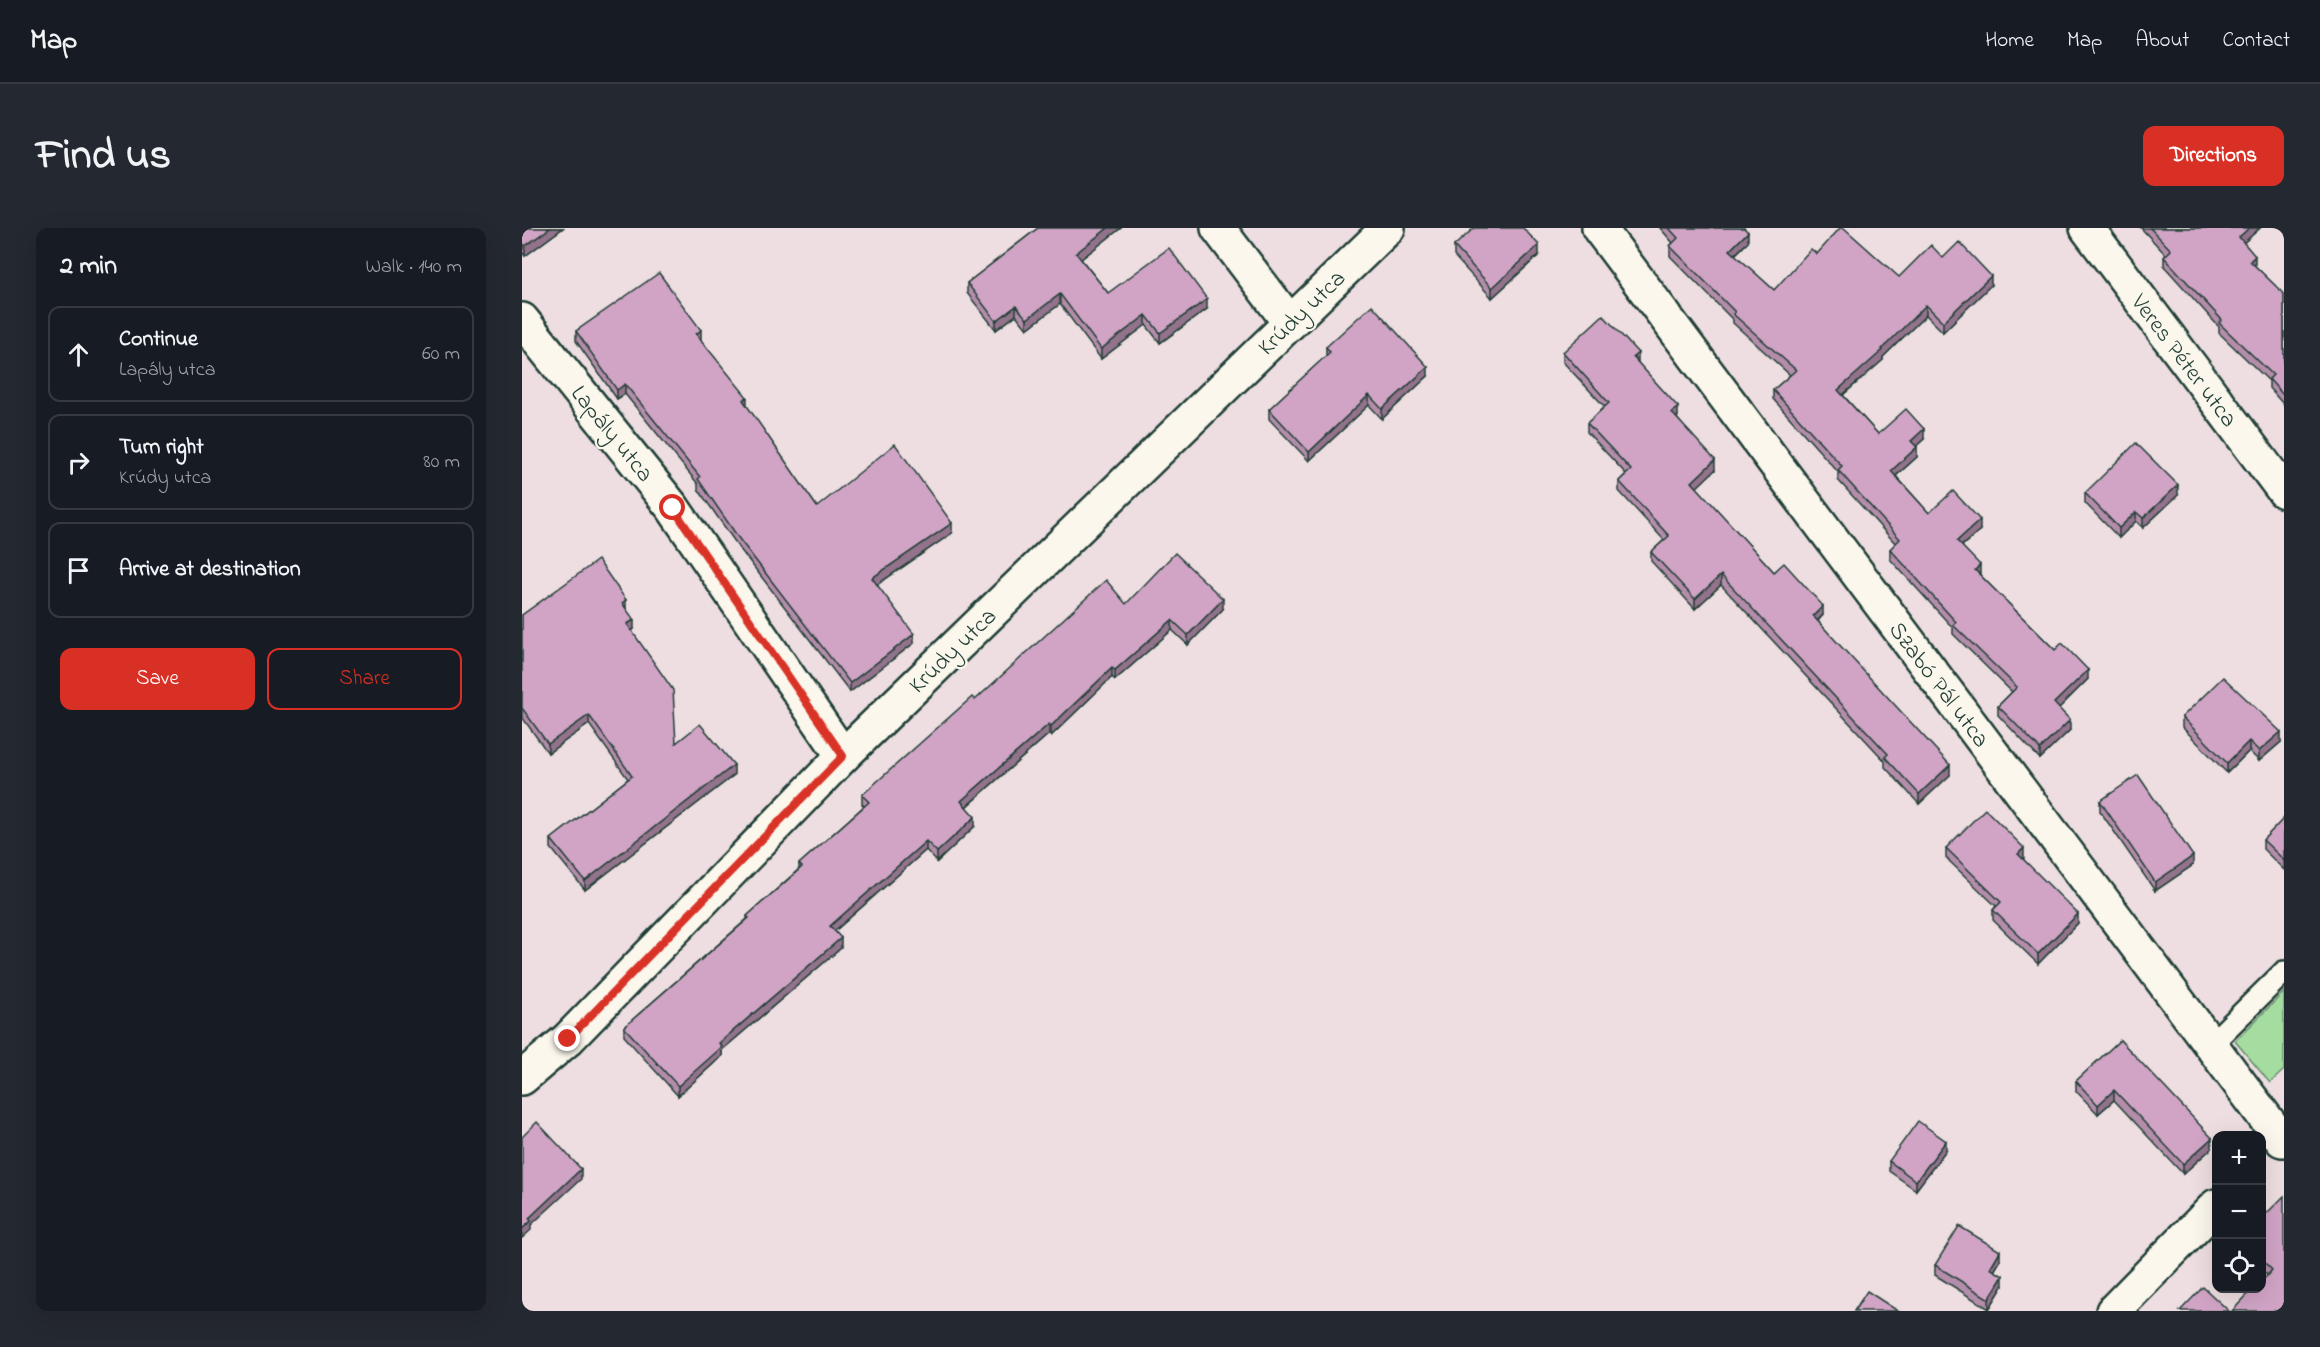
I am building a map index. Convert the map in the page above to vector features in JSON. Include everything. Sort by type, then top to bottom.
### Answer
[{"type":"street","points":[[1218,228],[1290,323]]},
{"type":"street","name":"Krúdy utca","points":[[522,1078],[568,1039],[843,756],[1388,228]]},
{"type":"street","name":"Szabó Pál utca","points":[[1599,228],[2210,1045],[2276,1146]]},
{"type":"street","name":"Veres Péter utca","points":[[2087,228],[2284,491]]},
{"type":"street","name":"Lapály utca","points":[[522,320],[673,508],[843,756]]},
{"type":"street","points":[[2113,1311],[2212,1211]]},
{"type":"lane","points":[[2210,1045],[2284,972]]},
{"type":"green space","points":[[2284,992],[2284,1070],[2270,1083],[2235,1041]]},
{"type":"building","points":[[522,228],[550,228],[525,246],[522,242]]},
{"type":"building","points":[[1038,228],[1108,228],[1076,253],[1108,293],[1169,248],[1207,299],[1160,333],[1146,315],[1101,349],[1060,294],[1027,319],[1016,306],[996,321],[967,283]]},
{"type":"building","points":[[1474,228],[1523,228],[1539,245],[1492,288],[1454,246]]},
{"type":"building","points":[[1669,228],[1744,228],[1748,232],[1730,250],[1774,290],[1811,249],[1817,254],[1840,228],[1844,228],[1899,277],[1931,245],[1943,258],[1959,242],[1991,276],[1943,322],[1926,305],[1883,350],[1838,390],[1878,434],[1906,409],[1924,429],[1911,441],[1917,447],[1891,471],[1929,513],[1953,491],[1980,520],[1957,541],[1980,565],[1975,570],[2055,650],[2062,643],[2088,670],[2054,703],[2070,720],[2040,749],[1998,706],[2017,687],[1953,625],[1956,622],[1890,549],[1900,539],[1838,470],[1842,466],[1773,390],[1796,370],[1733,314],[1735,312],[1670,246],[1678,238]]},
{"type":"building","points":[[2150,228],[2249,228],[2239,237],[2255,256],[2250,261],[2284,294],[2284,396],[2269,379],[2273,375],[2219,323],[2222,320],[2164,257],[2171,250]]},
{"type":"building","points":[[659,273],[701,330],[696,334],[747,397],[743,400],[817,507],[895,444],[952,523],[872,578],[914,634],[850,683],[740,540],[698,479],[700,477],[625,384],[617,390],[576,331]]},
{"type":"building","points":[[1372,305],[1428,367],[1382,409],[1369,395],[1309,452],[1269,409],[1330,352],[1326,347]]},
{"type":"building","points":[[1603,315],[1638,353],[1633,357],[1678,407],[1672,413],[1715,460],[1692,482],[1774,572],[1784,563],[1823,606],[1813,616],[1950,765],[1919,794],[1885,757],[1888,754],[1721,575],[1695,599],[1651,552],[1669,536],[1619,481],[1631,470],[1587,423],[1609,403],[1563,352]]},
{"type":"building","points":[[2136,443],[2178,485],[2143,518],[2136,512],[2119,528],[2085,493]]},
{"type":"building","points":[[1175,553],[1223,599],[1188,635],[1172,620],[1115,670],[1112,668],[1051,726],[1049,724],[961,801],[975,817],[937,852],[926,841],[830,926],[841,938],[719,1043],[722,1047],[678,1086],[624,1027],[749,918],[747,916],[802,867],[799,864],[869,802],[862,795],[972,697],[975,700],[1106,580],[1126,604]]},
{"type":"building","points":[[598,560],[626,600],[622,603],[634,620],[627,624],[673,690],[676,743],[700,724],[734,765],[585,881],[551,839],[632,776],[589,715],[548,744],[522,708],[522,615]]},
{"type":"building","points":[[2223,677],[2281,732],[2259,751],[2249,741],[2227,763],[2182,717]]},
{"type":"building","points":[[2138,775],[2193,856],[2155,882],[2100,801]]},
{"type":"building","points":[[1985,809],[2024,848],[2018,854],[2078,914],[2038,954],[1993,910],[2001,902],[1946,848]]},
{"type":"building","points":[[2284,818],[2284,860],[2263,840]]},
{"type":"building","points":[[2120,1040],[2212,1138],[2183,1164],[2114,1090],[2098,1105],[2076,1081]]},
{"type":"building","points":[[1918,1121],[1946,1141],[1916,1181],[1889,1161]]},
{"type":"building","points":[[537,1122],[581,1169],[529,1218],[531,1221],[522,1229],[522,1137]]},
{"type":"building","points":[[2284,1196],[2284,1311],[2232,1311],[2249,1293],[2266,1293],[2266,1277],[2272,1270],[2266,1264],[2266,1214]]},
{"type":"building","points":[[1959,1226],[2000,1251],[1990,1268],[2003,1276],[1989,1299],[1935,1265]]},
{"type":"building","points":[[2203,1287],[2229,1311],[2180,1311]]},
{"type":"building","points":[[1867,1291],[1898,1311],[1854,1311]]},
{"type":"route","points":[[568,1039],[843,756],[673,508]]}]
